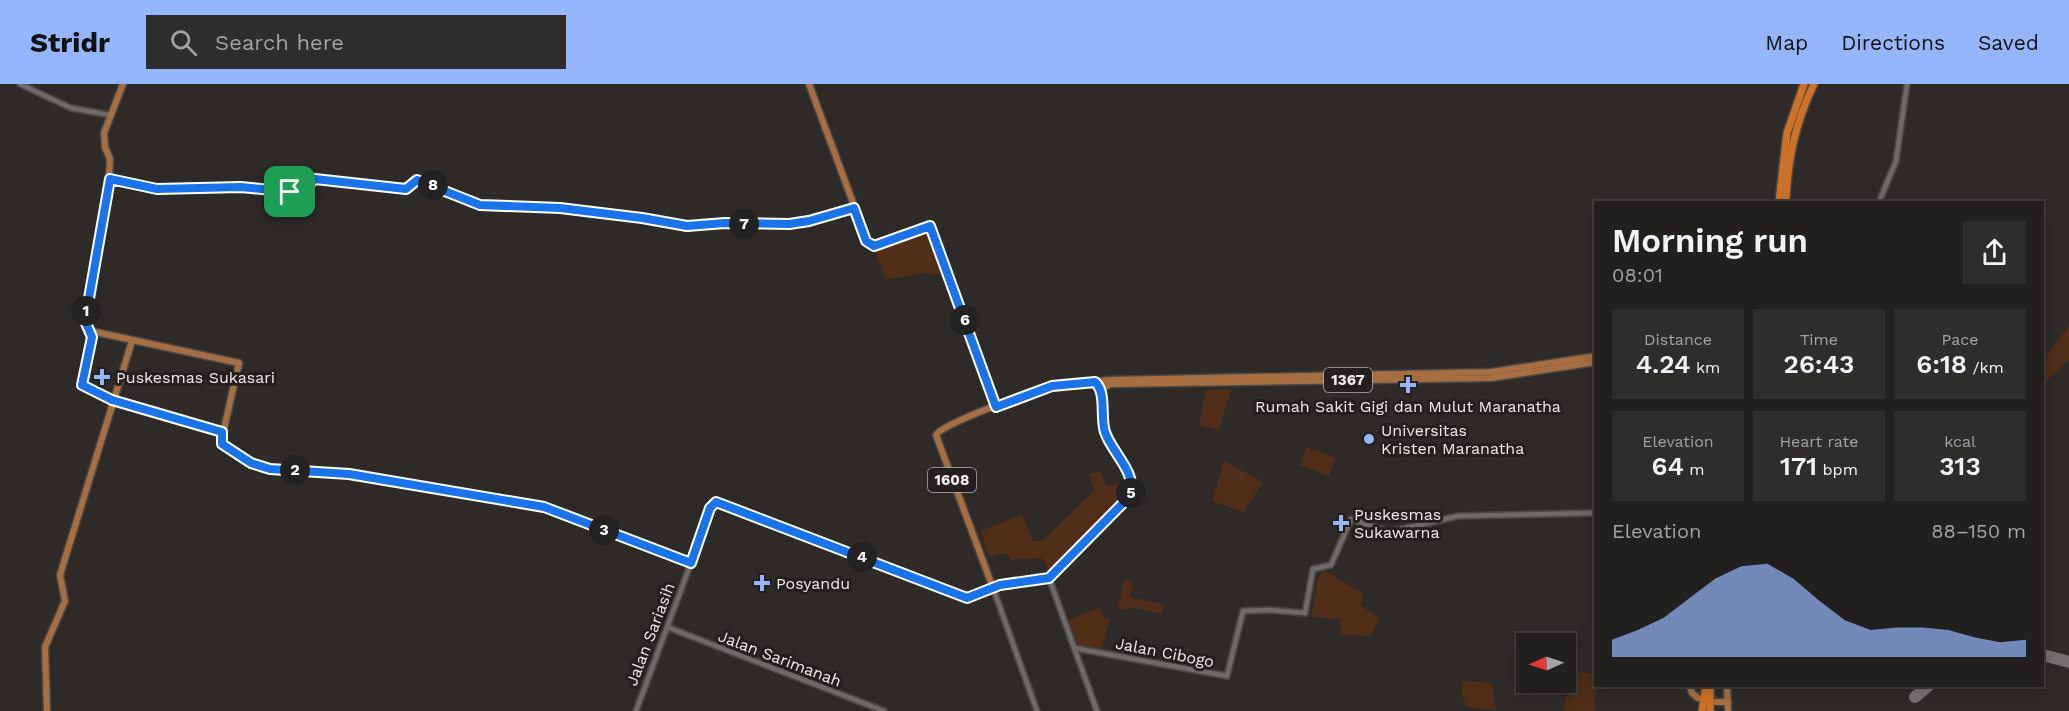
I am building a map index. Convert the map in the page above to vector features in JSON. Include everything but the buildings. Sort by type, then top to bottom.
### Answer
[{"type":"highway","points":[[1779,201],[1787,133],[1804,84]]},
{"type":"highway","points":[[1786,201],[1794,141],[1802,111],[1814,84]]},
{"type":"highway","points":[[1706,711],[1707,687]]},
{"type":"main road","points":[[123,84],[103,136],[110,159],[110,179],[85,321],[94,334],[239,363],[222,432],[222,444],[256,465],[273,469],[349,474],[460,495],[538,506],[691,563]]},
{"type":"main road","points":[[809,84],[866,241],[874,246],[930,226],[996,407]]},
{"type":"main road","points":[[94,334],[82,384],[112,400],[222,432]]},
{"type":"main road","points":[[48,711],[45,647],[65,601],[60,575],[132,341]]},
{"type":"main road","name":"1367","points":[[996,407],[1052,386],[1110,380],[1491,372],[1594,356]]},
{"type":"main road","name":"1367","points":[[1101,390],[1110,384],[1491,378],[1594,362]]},
{"type":"main road","points":[[993,588],[1049,578],[1131,495],[1129,474],[1103,426],[1101,390],[1095,382]]},
{"type":"main road","name":"1608","points":[[993,588],[936,435],[947,425],[996,407]]},
{"type":"main road","name":"Jalan Sariasih","points":[[691,563],[710,508],[716,502],[967,598],[993,588]]},
{"type":"main road","points":[[1727,687],[1721,701],[1728,711]]},
{"type":"main road","points":[[1690,688],[1698,697]]},
{"type":"street","points":[[20,84],[71,108],[110,115]]},
{"type":"street","points":[[1880,201],[1896,161],[1907,84]]},
{"type":"street","points":[[110,179],[157,189],[241,187],[290,192],[302,190],[315,179],[406,189],[417,180],[480,205],[560,208],[687,226],[725,223],[789,224],[809,221],[854,208]]},
{"type":"street","name":"Jalan Cibogo","points":[[1074,648],[1227,676],[1243,611],[1269,610],[1305,613],[1313,569],[1332,566],[1351,519],[1390,532],[1458,516],[1594,513]]},
{"type":"street","name":"Jalan Sariasih","points":[[636,711],[691,563]]},
{"type":"street","points":[[1049,578],[1097,711]]},
{"type":"street","points":[[993,588],[1037,711]]},
{"type":"street","name":"Jalan Sarimanah","points":[[667,627],[885,711]]},
{"type":"shaded area","points":[[929,230],[945,273],[885,279],[875,250]]},
{"type":"shaded area","points":[[2069,325],[2069,360],[2044,383],[2047,355]]},
{"type":"shaded area","points":[[1231,389],[1219,430],[1199,425],[1206,390]]},
{"type":"shaded area","points":[[1306,447],[1336,458],[1329,476],[1300,465]]},
{"type":"shaded area","points":[[1224,461],[1263,482],[1243,512],[1212,501]]},
{"type":"shaded area","points":[[1100,471],[1107,487],[1123,481],[1128,488],[1122,500],[1050,572],[1042,558],[1011,560],[1006,553],[989,557],[981,531],[1022,514],[1033,541],[1042,541],[1094,490],[1089,474]]},
{"type":"shaded area","points":[[1325,571],[1363,593],[1360,605],[1379,618],[1371,636],[1341,635],[1340,619],[1311,617],[1318,578]]},
{"type":"shaded area","points":[[1124,579],[1133,581],[1130,597],[1165,605],[1162,614],[1129,607],[1127,610],[1118,608]]},
{"type":"shaded area","points":[[1100,607],[1104,618],[1110,619],[1101,650],[1079,646],[1068,620]]},
{"type":"shaded area","points":[[1576,671],[1594,674],[1595,711],[1564,711],[1565,697],[1571,697],[1571,693],[1576,693]]},
{"type":"shaded area","points":[[1463,681],[1491,683],[1496,710],[1467,707],[1462,695]]},
{"type":"taxiway","points":[[2044,655],[2069,662]]},
{"type":"taxiway","points":[[1915,697],[1927,687]]},
{"type":"tunnel","points":[[1705,697],[1717,699]]},
{"type":"place","name":"Puskesmas Sukasari","points":[[102,377]]},
{"type":"place","name":"Rumah Sakit Gigi dan Mulut Maranatha","points":[[1408,385]]},
{"type":"place","name":"Universitas Kristen Maranatha","points":[[1369,439]]},
{"type":"place","name":"Puskesmas Sukawarna","points":[[1341,523]]},
{"type":"place","name":"Posyandu","points":[[762,583]]},
{"type":"route","points":[[110,179],[157,189],[241,187],[290,192],[302,190],[315,179],[406,189],[410,189],[413,182],[417,180],[435,185],[480,205],[560,208],[687,226],[725,223],[789,224],[809,221],[854,208],[866,241],[874,246],[930,226],[996,407],[1052,386],[1095,382],[1101,390],[1103,426],[1129,474],[1131,495],[1049,578],[1000,585],[967,598],[716,502],[710,508],[691,563],[538,506],[460,495],[367,476],[270,469],[251,463],[222,444],[222,432],[112,400],[82,385],[92,337],[85,321],[110,179]]}]
